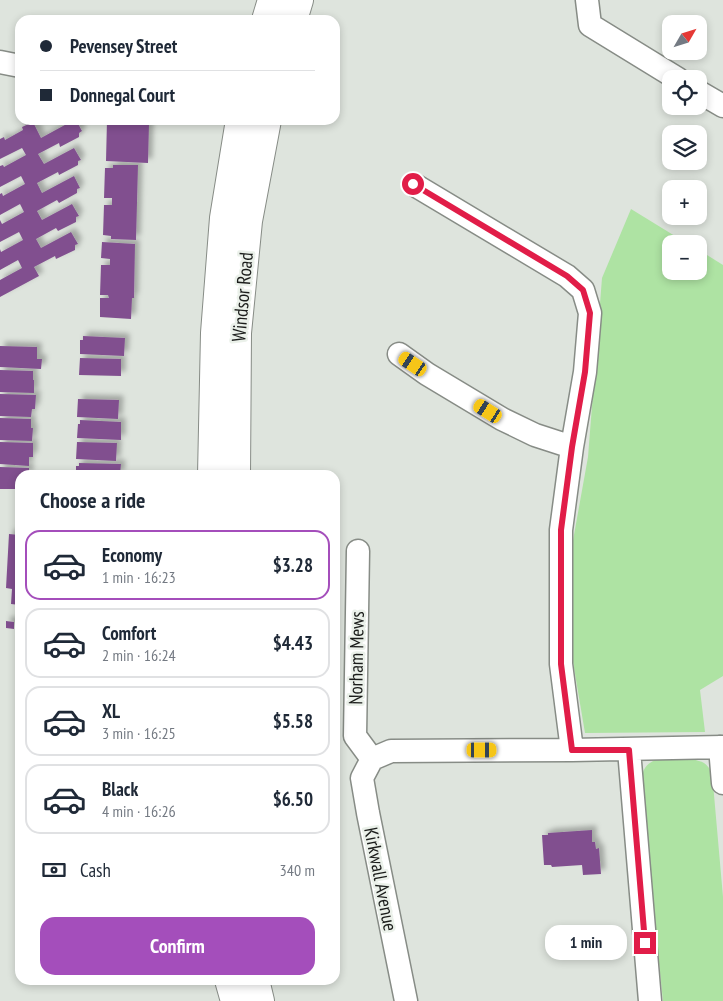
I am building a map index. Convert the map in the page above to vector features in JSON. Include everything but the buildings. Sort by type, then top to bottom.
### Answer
[{"type":"main road","points":[[268,15],[272,0]]},
{"type":"main road","points":[[294,15],[299,0]]},
{"type":"main road","name":"Windsor Road","points":[[212,470],[215,333],[224,218],[239,125]]},
{"type":"main road","name":"Windsor Road","points":[[236,470],[237,333],[248,221],[267,125]]},
{"type":"main road","points":[[230,985],[235,1001]]},
{"type":"main road","points":[[256,985],[260,1001]]},
{"type":"street","points":[[587,0],[590,25],[663,70]]},
{"type":"street","points":[[0,62],[15,66]]},
{"type":"street","points":[[0,71],[15,68]]},
{"type":"street","points":[[707,97],[723,106]]},
{"type":"street","points":[[413,184],[567,276],[583,290],[590,313],[585,372],[572,447],[561,530],[561,664],[572,750]]},
{"type":"street","points":[[399,354],[427,374],[502,419],[535,435],[572,447]]},
{"type":"street","name":"Norham Mews","points":[[358,551],[355,736],[372,759]]},
{"type":"street","points":[[372,759],[391,751],[721,748],[723,783]]},
{"type":"street","points":[[629,750],[650,1001]]},
{"type":"street","name":"Kirkwall Avenue","points":[[372,759],[362,778],[406,1001]]},
{"type":"green space","points":[[631,209],[673,235],[662,235],[662,280],[707,280],[707,255],[723,265],[723,676],[700,690],[705,732],[585,733],[573,662],[572,546],[588,457],[602,278]]},
{"type":"green space","points":[[657,759],[700,761],[712,772],[723,897],[723,1001],[663,1001],[640,783],[645,768],[649,763]]},
{"type":"route","points":[[413,184],[567,276],[583,290],[590,313],[585,372],[572,447],[561,530],[561,664],[572,750],[629,750],[645,943]]}]
